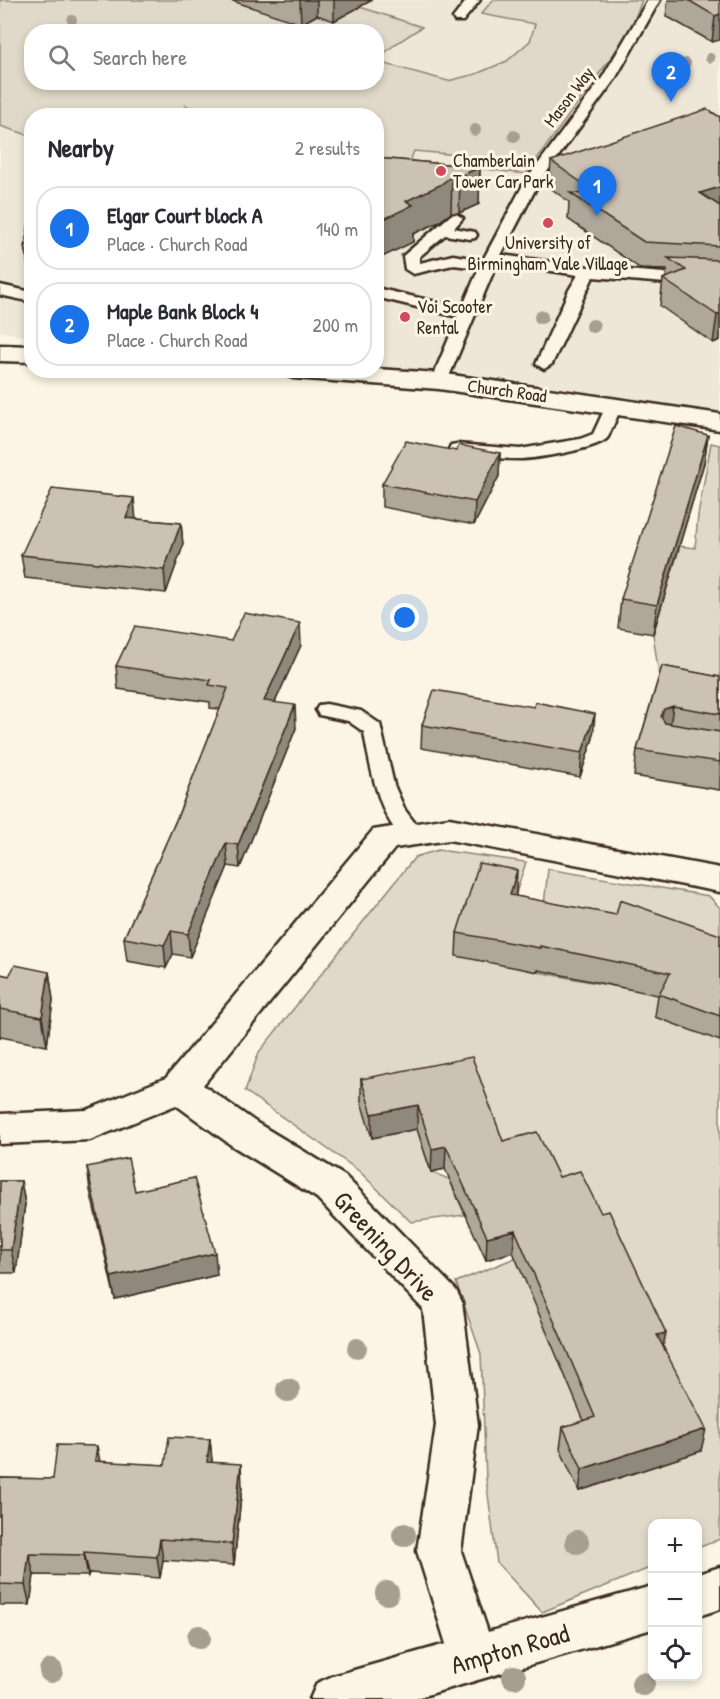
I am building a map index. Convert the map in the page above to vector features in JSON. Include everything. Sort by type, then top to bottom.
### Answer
[{"type":"street","points":[[0,352],[24,354]]},
{"type":"street","name":"Church Road","points":[[384,377],[440,381],[720,422]]},
{"type":"street","points":[[0,1130],[90,1125],[179,1088],[385,838],[449,829],[720,880]]},
{"type":"street","name":"Greening Drive","points":[[179,1088],[244,1134],[331,1187],[442,1302],[457,1425],[439,1551],[474,1659]]},
{"type":"street","points":[[702,1594],[720,1588]]},
{"type":"street","name":"Ampton Road","points":[[333,1699],[648,1609]]},
{"type":"lane","points":[[459,18],[474,0]]},
{"type":"lane","name":"Mason Way","points":[[440,381],[490,261],[531,183],[608,79],[654,0]]},
{"type":"lane","points":[[456,218],[411,256],[413,269],[453,260],[490,261],[588,272],[702,281],[720,280]]},
{"type":"lane","points":[[438,233],[453,260]]},
{"type":"lane","points":[[438,233],[470,235]]},
{"type":"lane","points":[[544,364],[577,290],[588,272]]},
{"type":"lane","points":[[0,290],[24,295]]},
{"type":"lane","points":[[384,294],[466,314]]},
{"type":"lane","points":[[457,448],[520,454],[583,443],[600,437],[614,406]]},
{"type":"lane","points":[[326,710],[354,716],[373,729],[384,785],[396,813],[413,834]]},
{"type":"shaded area","name":"University of Birmingham Vale Village","points":[[0,0],[720,0],[720,413],[461,372],[384,368],[384,108],[24,108],[24,336],[0,331]]},
{"type":"shaded area","points":[[0,0],[275,0],[357,6],[422,27],[384,53],[384,24],[24,24],[24,90],[384,90],[384,61],[385,64],[448,81],[476,74],[507,61],[530,41],[535,24],[481,14],[493,0],[642,0],[629,33],[526,174],[476,168],[481,157],[414,151],[410,161],[384,161],[384,108],[192,108],[185,105],[189,108],[24,108],[24,134],[0,126]]},
{"type":"shaded area","points":[[711,443],[720,445],[720,701],[661,690],[653,634],[680,546],[695,548],[698,515]]},
{"type":"shaded area","points":[[438,850],[526,862],[516,893],[477,886],[538,972],[634,990],[615,928],[543,914],[548,869],[709,896],[720,908],[720,934],[708,956],[720,1041],[720,1539],[702,1546],[702,1519],[648,1519],[648,1569],[542,1612],[497,1563],[486,1479],[481,1354],[456,1282],[515,1258],[701,1451],[417,1129],[431,1172],[449,1179],[465,1215],[411,1222],[359,1171],[245,1091],[259,1052],[415,857]]},
{"type":"building","points":[[688,0],[720,0],[720,14],[715,16]]},
{"type":"building","points":[[707,109],[720,117],[720,187],[700,193],[720,206],[720,246],[644,242],[570,193],[599,195],[551,161]]},
{"type":"building","points":[[384,159],[480,167],[460,176],[452,176],[440,185],[406,201],[413,205],[384,219]]},
{"type":"building","points":[[668,258],[720,260],[720,314],[717,315],[663,279],[686,270]]},
{"type":"building","points":[[676,426],[708,435],[657,605],[621,599]]},
{"type":"building","points":[[406,441],[456,451],[459,445],[500,453],[475,502],[382,484]]},
{"type":"building","points":[[52,489],[134,498],[126,518],[181,523],[164,570],[21,555]]},
{"type":"building","points":[[244,613],[300,623],[264,701],[295,705],[238,845],[226,843],[188,934],[171,931],[164,945],[124,938],[177,818],[228,688],[209,685],[211,680],[116,666],[135,626],[231,641]]},
{"type":"building","points":[[662,666],[720,677],[720,714],[673,706],[664,709],[661,717],[665,723],[720,732],[720,762],[637,750]]},
{"type":"building","points":[[434,690],[534,707],[535,702],[595,714],[582,753],[422,725]]},
{"type":"building","points":[[479,863],[517,870],[510,895],[616,915],[620,900],[720,935],[720,1016],[659,994],[670,973],[540,946],[540,948],[457,933]]},
{"type":"building","points":[[15,965],[49,972],[42,1017],[0,1009],[0,974],[9,976]]},
{"type":"building","points":[[472,1057],[503,1141],[537,1132],[559,1177],[580,1171],[601,1213],[609,1211],[666,1333],[657,1335],[706,1429],[582,1469],[563,1427],[595,1417],[515,1230],[487,1237],[446,1146],[432,1149],[418,1105],[372,1114],[361,1079]]},
{"type":"building","points":[[128,1158],[135,1191],[194,1178],[215,1253],[111,1277],[87,1167]]},
{"type":"building","points":[[0,1181],[21,1181],[11,1250],[0,1250]]},
{"type":"building","points":[[169,1437],[210,1439],[207,1462],[241,1464],[232,1544],[160,1539],[157,1557],[84,1552],[84,1555],[29,1554],[25,1585],[0,1584],[0,1478],[53,1479],[57,1445],[97,1446],[95,1461],[165,1465]]},
{"type":"place","name":"Maple Bank Block 4","points":[[671,102]]},
{"type":"place","name":"Chamberlain Tower Car Park","points":[[441,171]]},
{"type":"place","name":"Elgar Court block A","points":[[597,216]]},
{"type":"place","name":"University of Birmingham Vale Village","points":[[548,223]]},
{"type":"place","name":"Voi Scooter Rental","points":[[405,317]]}]
